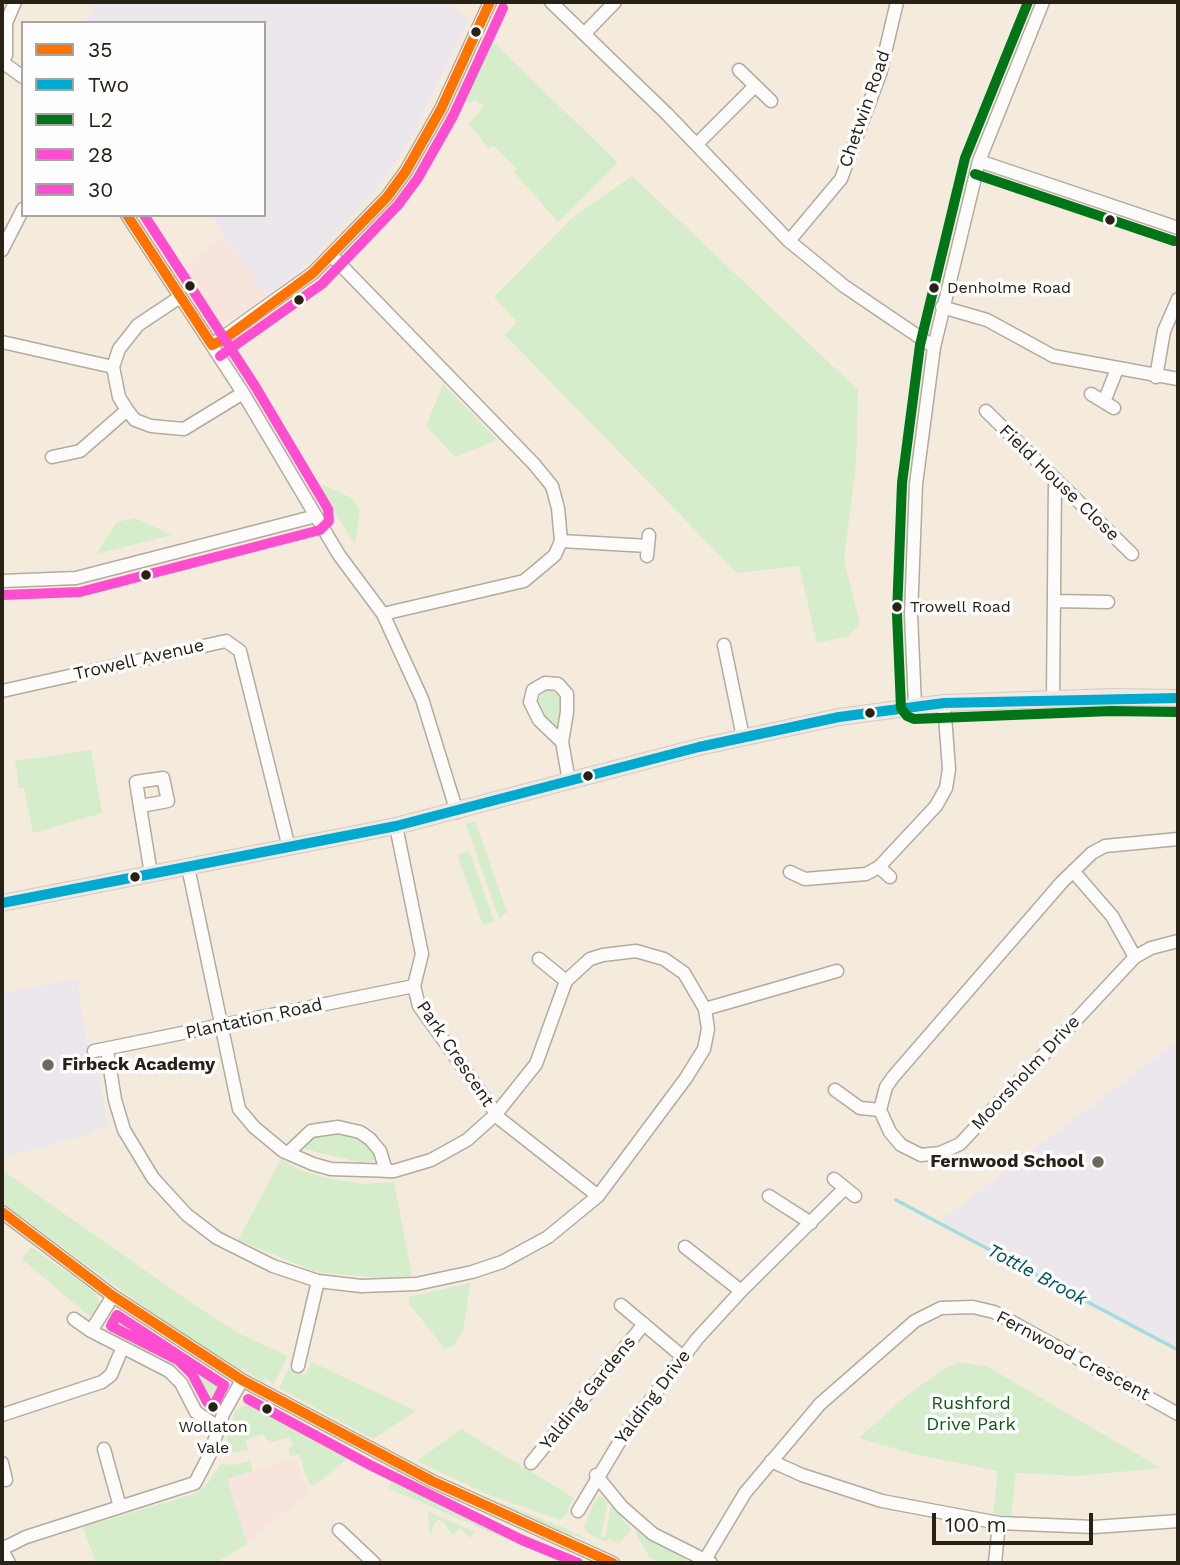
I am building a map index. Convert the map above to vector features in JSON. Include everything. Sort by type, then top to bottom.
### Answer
[{"type":"main road","points":[[2,903],[396,826],[743,737],[915,705],[1111,697],[1177,698]]},
{"type":"street","points":[[15,2],[6,23],[6,55],[2,62],[21,76]]},
{"type":"street","points":[[212,345],[313,273],[387,197],[406,171],[441,109],[490,2]]},
{"type":"street","points":[[551,2],[697,144],[789,241],[844,286],[934,346]]},
{"type":"street","points":[[585,33],[615,2]]},
{"type":"street","name":"Chetwin Road","points":[[789,241],[841,179],[869,108],[897,2]]},
{"type":"street","points":[[915,705],[911,615],[916,484],[934,346],[979,161],[1039,3]]},
{"type":"street","points":[[739,70],[771,101]]},
{"type":"street","points":[[697,144],[755,86]]},
{"type":"street","points":[[979,161],[1178,228]]},
{"type":"street","points":[[2,250],[21,213]]},
{"type":"street","points":[[128,217],[243,393],[316,516],[383,614],[422,699],[457,812]]},
{"type":"street","points":[[331,255],[552,486],[558,508],[561,541],[555,555],[524,581],[383,614]]},
{"type":"street","points":[[1156,377],[1164,331],[1176,293]]},
{"type":"street","points":[[180,297],[138,325],[119,349],[113,367],[119,397],[127,410],[135,420],[151,426],[184,429],[243,393]]},
{"type":"street","points":[[942,307],[987,320],[1053,356],[1178,379]]},
{"type":"street","points":[[2,342],[113,367]]},
{"type":"street","points":[[1091,394],[1109,405],[1117,369]]},
{"type":"street","points":[[52,457],[80,451],[127,410]]},
{"type":"street","name":"Field House Close","points":[[986,411],[1055,482],[1132,554]]},
{"type":"street","points":[[1053,699],[1055,482]]},
{"type":"street","points":[[2,581],[76,578],[316,516]]},
{"type":"street","points":[[561,541],[648,546]]},
{"type":"street","points":[[1054,601],[1108,602]]},
{"type":"street","name":"Trowell Avenue","points":[[2,691],[226,641],[240,651],[289,848]]},
{"type":"street","points":[[724,645],[743,737]]},
{"type":"street","points":[[790,872],[805,879],[818,873],[857,876],[879,866],[936,806],[946,788],[949,769],[944,703]]},
{"type":"street","points":[[562,742],[569,781]]},
{"type":"street","points":[[141,806],[151,874]]},
{"type":"street","name":"Park Crescent","points":[[396,826],[422,954],[414,986],[426,1017],[496,1114],[598,1196]]},
{"type":"street","points":[[835,1090],[859,1108],[880,1110],[893,1077],[1073,871],[1092,853],[1105,846],[1178,839]]},
{"type":"street","points":[[879,866],[890,877]]},
{"type":"street","points":[[188,867],[239,1109],[254,1127],[288,1153],[331,1169],[386,1171],[410,1167],[445,1154],[480,1131],[541,1054],[559,992],[566,981],[590,959],[613,952],[636,951],[664,959],[684,973],[705,1009],[706,1038],[698,1060],[598,1196],[530,1248],[472,1272],[403,1285],[361,1286],[318,1281],[298,1366]]},
{"type":"street","points":[[1073,871],[1098,898],[1135,957]]},
{"type":"street","name":"Moorsholm Drive","points":[[880,1110],[894,1139],[910,1151],[932,1154],[954,1147],[1135,957],[1151,948],[1178,941]]},
{"type":"street","points":[[539,958],[566,981]]},
{"type":"street","points":[[705,1009],[824,980],[837,971]]},
{"type":"street","name":"Plantation Road","points":[[318,1281],[273,1266],[232,1247],[175,1204],[153,1178],[124,1130],[100,1050],[414,986]]},
{"type":"street","points":[[288,1153],[311,1131],[338,1127],[360,1132],[370,1139],[380,1151],[386,1171]]},
{"type":"street","name":"Yalding Drive","points":[[578,1511],[596,1475],[683,1357],[741,1291],[811,1223],[850,1192],[834,1179]]},
{"type":"street","points":[[769,1196],[811,1223]]},
{"type":"street","points":[[2,1212],[113,1296],[242,1380],[432,1481],[613,1563]]},
{"type":"street","points":[[685,1247],[741,1291]]},
{"type":"street","points":[[91,1331],[113,1296]]},
{"type":"street","name":"Yalding Gardens","points":[[621,1305],[683,1357]]},
{"type":"street","name":"Fernwood Crescent","points":[[706,1562],[733,1510],[820,1404],[915,1321],[931,1312],[952,1307],[973,1307],[1008,1319],[1178,1414]]},
{"type":"street","points":[[74,1318],[122,1349],[169,1371],[181,1383],[193,1408],[219,1427]]},
{"type":"street","name":"Yalding Gardens","points":[[531,1463],[644,1324]]},
{"type":"street","points":[[2,1415],[102,1382],[111,1375],[122,1349]]},
{"type":"street","points":[[9,1563],[2,1550],[26,1537],[195,1483],[242,1380]]},
{"type":"street","points":[[120,1507],[105,1455],[121,1457]]},
{"type":"street","points":[[771,1461],[803,1475],[882,1501],[999,1523],[1094,1527],[1178,1521]]},
{"type":"street","points":[[6,1464],[6,1480]]},
{"type":"street","points":[[596,1475],[622,1507],[653,1534],[706,1562]]},
{"type":"street","points":[[995,1563],[999,1523]]},
{"type":"street","points":[[340,1530],[374,1563]]},
{"type":"shaded area","points":[[95,2],[448,2],[468,21],[410,141],[379,186],[310,261],[267,296],[211,217],[266,217],[266,21],[86,21]]},
{"type":"shaded area","points":[[224,237],[267,296],[228,322],[209,320],[175,272]]},
{"type":"shaded area","name":"Firbeck Academy","points":[[77,979],[90,1060],[98,1070],[109,1129],[93,1129],[94,1133],[2,1158],[2,993]]},
{"type":"shaded area","name":"Fernwood School","points":[[1178,1041],[1178,1350],[941,1220]]},
{"type":"shaded area","points":[[296,1458],[308,1493],[247,1544],[227,1479]]},
{"type":"green space","points":[[486,35],[618,163],[558,222],[514,172],[517,169],[493,145],[489,149],[469,124],[484,106],[474,100],[470,104],[463,100],[452,117],[449,115]]},
{"type":"green space","points":[[632,176],[858,390],[856,465],[844,560],[860,624],[849,636],[817,643],[799,566],[737,573],[505,335],[517,322],[494,297],[572,218]]},
{"type":"green space","points":[[443,384],[497,440],[455,457],[426,426]]},
{"type":"green space","points":[[314,481],[352,498],[360,510],[355,544]]},
{"type":"green space","points":[[135,518],[172,535],[96,554],[117,522]]},
{"type":"green space","points":[[551,691],[559,695],[562,703],[558,733],[536,704],[543,692]]},
{"type":"green space","points":[[91,750],[102,813],[33,833],[24,788],[19,788],[15,761]]},
{"type":"green space","points":[[475,821],[507,912],[499,919],[466,824]]},
{"type":"green space","points":[[469,850],[494,921],[483,925],[457,855]]},
{"type":"green space","points":[[329,1131],[363,1139],[373,1148],[376,1160],[363,1163],[305,1149],[308,1137]]},
{"type":"green space","points":[[281,1159],[300,1170],[327,1178],[363,1184],[394,1182],[412,1276],[380,1278],[316,1272],[238,1240]]},
{"type":"green space","points":[[2,1170],[193,1304],[240,1334],[288,1356],[274,1384],[266,1378],[263,1382],[242,1368],[239,1371],[158,1317],[2,1203]]},
{"type":"green space","points":[[31,1247],[95,1292],[100,1304],[95,1312],[89,1316],[22,1259]]},
{"type":"green space","points":[[470,1283],[463,1332],[452,1347],[444,1348],[410,1305],[408,1297]]},
{"type":"green space","points":[[118,1311],[223,1380],[226,1391],[220,1404],[206,1408],[188,1376],[179,1368],[110,1333],[105,1320],[111,1313]]},
{"type":"green space","points":[[311,1362],[416,1411],[373,1439],[279,1388],[289,1368],[305,1375]]},
{"type":"green space","name":"Rushford Drive Park","points":[[959,1362],[988,1367],[1161,1468],[1077,1476],[1016,1473],[1011,1516],[993,1514],[998,1471],[913,1454],[859,1438],[905,1397],[942,1370]]},
{"type":"green space","points":[[249,1404],[353,1454],[314,1486],[309,1484],[299,1454],[290,1456],[288,1448],[293,1446],[290,1437],[273,1442],[267,1440],[263,1434],[245,1440],[248,1450],[228,1454],[224,1450],[235,1410]]},
{"type":"green space","points":[[461,1429],[574,1498],[565,1516],[561,1520],[487,1494],[417,1461]]},
{"type":"green space","points":[[250,1461],[253,1471],[227,1479],[247,1544],[215,1563],[96,1563],[83,1527],[191,1495],[205,1487],[221,1464],[233,1465]]},
{"type":"green space","points":[[397,1476],[571,1556],[569,1560],[575,1563],[561,1563],[388,1488]]},
{"type":"green space","points":[[475,1493],[560,1526],[592,1541],[568,1534]]},
{"type":"green space","points":[[600,1496],[608,1502],[601,1535],[605,1537],[611,1506],[632,1530],[618,1544],[609,1538],[606,1542],[586,1532],[584,1527],[596,1498]]},
{"type":"green space","points":[[428,1511],[475,1532],[470,1538],[460,1528],[452,1535],[444,1522],[439,1520],[434,1523],[430,1538]]},
{"type":"green space","points":[[640,1530],[686,1558],[684,1563],[664,1563],[650,1558],[635,1532]]},
{"type":"waterway","name":"Tottle Brook","points":[[896,1200],[1178,1350]]},
{"type":"transit line","name":"35","points":[[128,217],[212,345],[224,339],[313,273],[387,197],[406,171],[441,109],[490,2]]},
{"type":"transit line","name":"L2","points":[[1028,2],[965,158],[920,345],[902,483],[897,614],[901,708],[907,716],[914,719],[1111,711],[1178,712]]},
{"type":"transit line","name":"28","points":[[220,356],[322,284],[398,205],[418,178],[453,116],[503,8]]},
{"type":"transit line","name":"L2","points":[[975,174],[1174,241]]},
{"type":"transit line","name":"28","points":[[3,595],[80,592],[320,530],[329,521],[328,509],[255,386],[145,217]]},
{"type":"transit line","name":"Two","points":[[2,903],[396,826],[699,747],[839,717],[944,703],[1178,698]]},
{"type":"transit line","name":"35","points":[[2,1212],[113,1296],[242,1380],[432,1481],[613,1563]]},
{"type":"transit line","name":"30","points":[[117,1315],[224,1385],[213,1407],[207,1402],[192,1374],[178,1360],[111,1326],[117,1315]]},
{"type":"transit line","name":"30","points":[[248,1399],[370,1465],[522,1540],[578,1563]]},
{"type":"place","name":"Denholme Road","points":[[934,288]]},
{"type":"place","name":"Trowell Road","points":[[897,607]]},
{"type":"place","name":"Firbeck Academy","points":[[48,1065]]},
{"type":"place","name":"Fernwood School","points":[[1098,1162]]},
{"type":"place","name":"Wollaton Vale","points":[[213,1407]]}]
